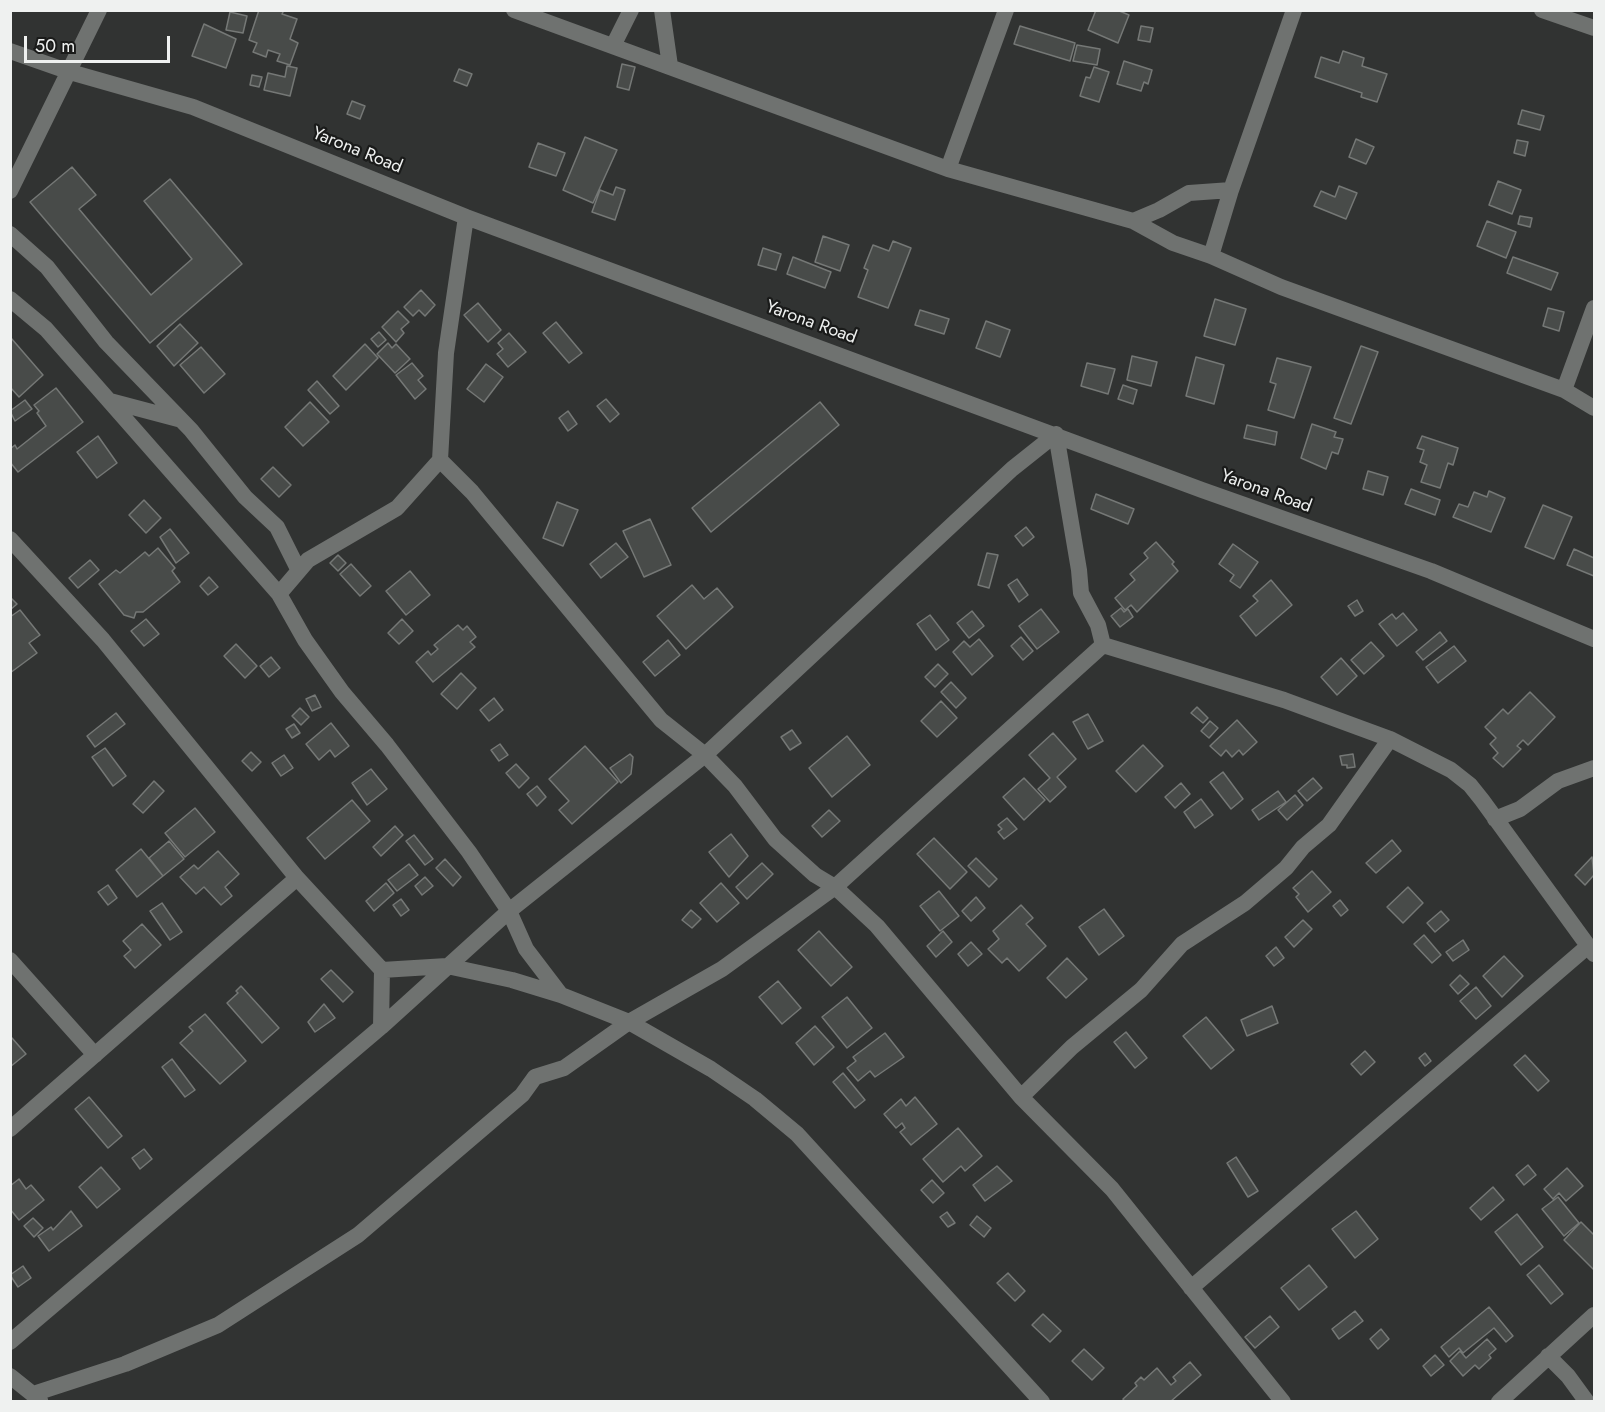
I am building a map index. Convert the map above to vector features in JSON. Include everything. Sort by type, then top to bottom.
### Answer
[{"type":"street","points":[[10,191],[99,10]]},
{"type":"street","points":[[514,10],[948,169],[1132,221],[1173,243],[1211,256],[1281,287],[1564,390],[1594,408]]},
{"type":"street","points":[[614,46],[631,10]]},
{"type":"street","points":[[662,10],[670,66]]},
{"type":"street","points":[[948,169],[1006,10]]},
{"type":"street","points":[[1211,256],[1230,190],[1294,10]]},
{"type":"street","points":[[1542,10],[1594,28]]},
{"type":"street","name":"Yarona Road","points":[[10,51],[70,72],[193,107],[466,217],[1431,571],[1594,639]]},
{"type":"street","points":[[1132,221],[1159,210],[1189,193],[1230,190]]},
{"type":"street","points":[[279,594],[298,568],[308,560],[397,508],[441,460],[446,352],[466,217]]},
{"type":"street","points":[[10,234],[47,267],[106,342],[180,420],[245,497],[277,527],[298,568]]},
{"type":"street","points":[[10,299],[46,329],[279,594],[305,640],[342,692],[387,744],[509,911],[526,949],[561,994]]},
{"type":"street","points":[[1564,390],[1594,308]]},
{"type":"street","points":[[109,401],[180,420]]},
{"type":"street","points":[[10,1342],[381,1027],[509,911],[705,755],[1012,469],[1056,434],[1081,593],[1098,625],[1103,645]]},
{"type":"street","points":[[441,460],[472,492],[662,720],[705,755],[735,786],[775,839],[815,875],[835,887],[877,926],[1021,1097],[1112,1189],[1283,1401]]},
{"type":"street","points":[[10,539],[103,640],[297,878],[382,970],[381,1027]]},
{"type":"street","points":[[1577,633],[1594,651]]},
{"type":"street","points":[[1103,645],[1284,700],[1390,739],[1451,770],[1470,785],[1591,950],[1191,1288]]},
{"type":"street","points":[[10,1376],[38,1398],[125,1364],[218,1325],[358,1235],[522,1095],[535,1077],[564,1068],[629,1022],[722,969],[835,887],[1103,645]]},
{"type":"street","points":[[1021,1097],[1072,1047],[1141,990],[1182,944],[1245,903],[1286,868],[1303,847],[1329,825],[1390,739]]},
{"type":"street","points":[[1495,819],[1520,809],[1558,781],[1594,768]]},
{"type":"street","points":[[10,1129],[297,878]]},
{"type":"street","points":[[10,960],[95,1055]]},
{"type":"street","points":[[382,970],[447,966],[512,980],[561,994],[629,1022],[729,1081],[797,1134],[1042,1401]]},
{"type":"street","points":[[1499,1401],[1594,1315]]},
{"type":"street","points":[[1548,1356],[1568,1376],[1587,1401]]},
{"type":"building","points":[[259,10],[284,10],[282,14],[297,19],[290,39],[298,43],[290,65],[277,61],[280,54],[268,50],[266,57],[253,52],[257,43],[249,40]]},
{"type":"building","points":[[1096,10],[1117,10],[1129,15],[1118,43],[1088,30]]},
{"type":"building","points":[[230,12],[247,16],[243,33],[226,30]]},
{"type":"building","points":[[204,24],[236,39],[226,68],[192,56]]},
{"type":"building","points":[[1020,26],[1075,43],[1070,61],[1014,44]]},
{"type":"building","points":[[1141,26],[1153,28],[1150,42],[1138,40]]},
{"type":"building","points":[[1077,45],[1100,49],[1097,65],[1073,61]]},
{"type":"building","points":[[1343,51],[1364,58],[1362,66],[1387,74],[1377,102],[1361,97],[1362,93],[1315,77],[1321,57],[1339,63]]},
{"type":"building","points":[[1124,61],[1152,70],[1148,84],[1144,82],[1141,91],[1117,84]]},
{"type":"building","points":[[622,64],[635,67],[629,90],[617,87]]},
{"type":"building","points":[[287,66],[297,68],[290,96],[264,90],[268,73],[285,77]]},
{"type":"building","points":[[1094,67],[1109,72],[1099,102],[1080,96],[1086,77],[1090,78]]},
{"type":"building","points":[[459,69],[472,74],[467,86],[454,81]]},
{"type":"building","points":[[252,75],[262,77],[259,87],[250,85]]},
{"type":"building","points":[[352,101],[365,106],[360,119],[347,114]]},
{"type":"building","points":[[1522,110],[1544,116],[1540,130],[1518,124]]},
{"type":"building","points":[[585,137],[617,150],[593,203],[563,190]]},
{"type":"building","points":[[1356,139],[1374,147],[1366,164],[1349,157]]},
{"type":"building","points":[[1517,140],[1528,142],[1525,156],[1514,153]]},
{"type":"building","points":[[538,143],[565,153],[556,176],[529,167]]},
{"type":"building","points":[[72,167],[96,195],[79,209],[151,295],[192,259],[144,201],[170,179],[242,264],[150,343],[30,202]]},
{"type":"building","points":[[1498,181],[1521,190],[1512,214],[1489,205]]},
{"type":"building","points":[[1339,186],[1357,193],[1346,219],[1314,206],[1321,191],[1335,197]]},
{"type":"building","points":[[616,187],[625,190],[615,220],[592,212],[600,190],[613,195]]},
{"type":"building","points":[[1520,216],[1532,218],[1530,227],[1518,224]]},
{"type":"building","points":[[1487,221],[1516,232],[1506,258],[1477,246]]},
{"type":"building","points":[[823,236],[849,245],[840,271],[815,262]]},
{"type":"building","points":[[893,241],[911,248],[888,308],[858,297],[868,270],[864,268],[873,245],[889,251]]},
{"type":"building","points":[[763,248],[781,254],[776,270],[758,265]]},
{"type":"building","points":[[793,257],[831,272],[825,288],[787,274]]},
{"type":"building","points":[[1513,257],[1558,273],[1551,290],[1507,273]]},
{"type":"building","points":[[421,290],[435,305],[425,316],[419,310],[413,316],[404,307]]},
{"type":"building","points":[[1215,299],[1246,309],[1235,345],[1204,336]]},
{"type":"building","points":[[478,303],[501,330],[488,342],[464,315]]},
{"type":"building","points":[[1548,308],[1564,312],[1559,331],[1543,326]]},
{"type":"building","points":[[920,310],[949,319],[944,334],[915,325]]},
{"type":"building","points":[[398,311],[409,322],[401,329],[404,333],[396,342],[382,327]]},
{"type":"building","points":[[986,321],[1010,330],[1000,357],[976,348]]},
{"type":"building","points":[[556,322],[582,353],[569,363],[543,333]]},
{"type":"building","points":[[180,324],[198,343],[174,366],[157,346]]},
{"type":"building","points":[[379,332],[386,340],[378,347],[371,339]]},
{"type":"building","points":[[509,333],[526,352],[508,367],[497,354],[503,349],[498,343]]},
{"type":"building","points":[[11,338],[43,375],[19,397],[10,387]]},
{"type":"building","points":[[388,343],[392,348],[396,344],[410,359],[395,373],[377,354]]},
{"type":"building","points":[[365,344],[378,358],[346,390],[333,376]]},
{"type":"building","points":[[1361,346],[1378,352],[1351,424],[1334,418]]},
{"type":"building","points":[[201,347],[225,374],[204,393],[180,365]]},
{"type":"building","points":[[1132,356],[1157,362],[1151,386],[1127,380]]},
{"type":"building","points":[[1196,357],[1224,365],[1214,404],[1186,396]]},
{"type":"building","points":[[1277,358],[1311,367],[1294,418],[1268,410],[1276,384],[1270,382]]},
{"type":"building","points":[[412,363],[423,376],[418,380],[426,389],[415,399],[396,375]]},
{"type":"building","points":[[1087,363],[1115,369],[1108,394],[1081,386]]},
{"type":"building","points":[[486,364],[503,377],[484,402],[467,389]]},
{"type":"building","points":[[317,381],[339,406],[330,414],[308,390]]},
{"type":"building","points":[[1123,385],[1137,390],[1133,404],[1118,399]]},
{"type":"building","points":[[56,388],[83,422],[18,472],[10,462],[10,449],[15,445],[17,449],[46,426],[34,405]]},
{"type":"building","points":[[606,399],[619,414],[610,422],[597,406]]},
{"type":"building","points":[[25,400],[32,409],[15,421],[10,411]]},
{"type":"building","points":[[310,402],[329,422],[303,446],[285,427]]},
{"type":"building","points":[[820,402],[839,425],[711,532],[692,508]]},
{"type":"building","points":[[568,411],[577,424],[568,431],[559,418]]},
{"type":"building","points":[[1312,424],[1336,432],[1334,437],[1343,439],[1338,454],[1332,452],[1326,469],[1301,458]]},
{"type":"building","points":[[1247,425],[1277,432],[1275,445],[1244,438]]},
{"type":"building","points":[[98,436],[117,463],[97,478],[77,452]]},
{"type":"building","points":[[1422,436],[1458,448],[1453,465],[1448,463],[1440,488],[1421,482],[1427,465],[1420,462],[1424,450],[1417,448]]},
{"type":"building","points":[[273,467],[291,485],[279,497],[261,479]]},
{"type":"building","points":[[1368,471],[1388,477],[1383,495],[1363,489]]},
{"type":"building","points":[[1411,489],[1440,500],[1435,515],[1405,504]]},
{"type":"building","points":[[1489,491],[1505,498],[1491,532],[1453,517],[1459,504],[1468,507],[1474,492],[1487,497]]},
{"type":"building","points":[[1096,494],[1134,509],[1128,524],[1091,509]]},
{"type":"building","points":[[144,500],[161,518],[146,533],[129,515]]},
{"type":"building","points":[[557,502],[578,510],[563,546],[543,538]]},
{"type":"building","points":[[1543,505],[1572,517],[1554,559],[1525,547]]},
{"type":"building","points":[[650,519],[671,565],[644,577],[623,531]]},
{"type":"building","points":[[1026,527],[1034,537],[1023,546],[1015,536]]},
{"type":"building","points":[[170,529],[189,553],[176,563],[160,537]]},
{"type":"building","points":[[1156,542],[1174,562],[1172,564],[1178,571],[1137,612],[1131,605],[1125,610],[1115,598],[1135,580],[1130,574],[1148,558],[1144,553]]},
{"type":"building","points":[[616,543],[628,557],[601,578],[590,564]]},
{"type":"building","points":[[1233,544],[1258,562],[1240,588],[1230,581],[1234,575],[1219,564]]},
{"type":"building","points":[[158,548],[175,568],[172,571],[180,582],[143,612],[136,612],[134,618],[124,615],[99,584],[116,570],[120,573],[145,552],[149,556]]},
{"type":"building","points":[[1574,549],[1594,558],[1594,576],[1567,565]]},
{"type":"building","points":[[987,553],[998,555],[989,588],[978,585]]},
{"type":"building","points":[[338,555],[346,563],[338,571],[330,563]]},
{"type":"building","points":[[90,560],[99,570],[78,588],[69,578]]},
{"type":"building","points":[[351,564],[371,586],[360,596],[340,574]]},
{"type":"building","points":[[410,571],[430,595],[406,615],[386,591]]},
{"type":"building","points":[[209,577],[218,587],[208,595],[200,586]]},
{"type":"building","points":[[1017,579],[1028,595],[1019,602],[1008,585]]},
{"type":"building","points":[[1271,580],[1292,605],[1256,636],[1240,616],[1258,601],[1253,596]]},
{"type":"building","points":[[692,585],[704,599],[717,588],[733,607],[686,649],[657,616]]},
{"type":"building","points":[[10,597],[17,604],[10,610]]},
{"type":"building","points":[[1357,600],[1363,611],[1355,616],[1348,606]]},
{"type":"building","points":[[1121,608],[1124,612],[1128,609],[1133,617],[1120,627],[1111,616]]},
{"type":"building","points":[[1041,609],[1059,632],[1037,649],[1019,626]]},
{"type":"building","points":[[20,610],[40,635],[29,643],[37,653],[10,673],[10,617]]},
{"type":"building","points":[[972,611],[984,626],[969,638],[957,623]]},
{"type":"building","points":[[1403,613],[1417,630],[1397,646],[1379,624],[1392,614],[1396,619]]},
{"type":"building","points":[[930,615],[949,640],[936,650],[917,624]]},
{"type":"building","points":[[146,619],[159,634],[144,646],[131,631]]},
{"type":"building","points":[[402,619],[413,631],[399,644],[388,633]]},
{"type":"building","points":[[458,625],[463,630],[467,626],[476,637],[470,642],[475,647],[433,682],[416,662],[428,651],[431,655],[438,649],[434,645]]},
{"type":"building","points":[[1440,632],[1447,641],[1423,660],[1416,652]]},
{"type":"building","points":[[1021,637],[1033,651],[1023,660],[1011,646]]},
{"type":"building","points":[[979,639],[993,656],[972,675],[953,652],[964,641],[970,647]]},
{"type":"building","points":[[668,640],[680,655],[655,676],[643,662]]},
{"type":"building","points":[[1371,642],[1384,656],[1364,674],[1351,660]]},
{"type":"building","points":[[236,644],[257,666],[245,678],[224,656]]},
{"type":"building","points":[[1454,646],[1466,661],[1438,683],[1426,667]]},
{"type":"building","points":[[271,657],[280,668],[269,677],[260,666]]},
{"type":"building","points":[[1341,658],[1357,676],[1337,695],[1321,677]]},
{"type":"building","points":[[938,664],[948,674],[935,687],[925,677]]},
{"type":"building","points":[[461,673],[476,688],[457,709],[441,694]]},
{"type":"building","points":[[951,682],[966,698],[956,708],[941,692]]},
{"type":"building","points":[[1530,692],[1555,717],[1528,745],[1523,740],[1517,746],[1521,749],[1503,767],[1493,758],[1498,753],[1490,744],[1496,738],[1485,727],[1503,709],[1508,714]]},
{"type":"building","points":[[315,695],[321,707],[312,711],[306,699]]},
{"type":"building","points":[[494,698],[503,710],[489,721],[480,710]]},
{"type":"building","points":[[941,701],[957,718],[937,737],[921,721]]},
{"type":"building","points":[[1197,707],[1208,718],[1203,723],[1191,713]]},
{"type":"building","points":[[300,708],[309,717],[301,725],[292,716]]},
{"type":"building","points":[[116,713],[125,724],[95,747],[87,736]]},
{"type":"building","points":[[1088,714],[1103,741],[1088,749],[1073,722]]},
{"type":"building","points":[[1237,720],[1257,742],[1243,755],[1239,750],[1232,757],[1226,750],[1221,756],[1210,746]]},
{"type":"building","points":[[1210,721],[1218,728],[1209,738],[1201,731]]},
{"type":"building","points":[[331,723],[349,746],[335,757],[330,750],[319,760],[306,744]]},
{"type":"building","points":[[294,724],[300,733],[292,738],[286,729]]},
{"type":"building","points":[[792,730],[801,743],[790,750],[781,737]]},
{"type":"building","points":[[1053,733],[1076,759],[1057,777],[1066,787],[1050,802],[1038,789],[1050,778],[1029,755]]},
{"type":"building","points":[[847,736],[870,765],[832,797],[809,768]]},
{"type":"building","points":[[500,744],[508,755],[499,761],[491,750]]},
{"type":"building","points":[[1143,745],[1163,766],[1136,792],[1116,771]]},
{"type":"building","points":[[585,746],[618,782],[572,824],[559,810],[569,801],[549,779]]},
{"type":"building","points":[[105,748],[126,776],[113,786],[92,757]]},
{"type":"building","points":[[251,752],[261,762],[252,771],[242,761]]},
{"type":"building","points":[[630,754],[633,757],[631,774],[621,783],[610,768]]},
{"type":"building","points":[[1353,754],[1355,767],[1347,768],[1347,765],[1342,765],[1340,756]]},
{"type":"building","points":[[284,755],[293,768],[281,776],[272,763]]},
{"type":"building","points":[[516,764],[529,778],[519,788],[506,773]]},
{"type":"building","points":[[371,769],[387,789],[367,805],[352,783]]},
{"type":"building","points":[[1223,772],[1243,799],[1231,809],[1210,782]]},
{"type":"building","points":[[1024,778],[1045,800],[1024,820],[1003,797]]},
{"type":"building","points":[[1313,778],[1322,788],[1307,801],[1298,791]]},
{"type":"building","points":[[154,781],[164,791],[143,813],[133,804]]},
{"type":"building","points":[[1181,783],[1190,794],[1175,808],[1165,797]]},
{"type":"building","points":[[537,786],[546,797],[537,806],[527,794]]},
{"type":"building","points":[[1278,791],[1286,802],[1259,820],[1252,810]]},
{"type":"building","points":[[1295,795],[1303,805],[1287,820],[1278,810]]},
{"type":"building","points":[[1201,799],[1213,815],[1195,828],[1184,812]]},
{"type":"building","points":[[352,800],[370,821],[325,859],[307,838]]},
{"type":"building","points":[[195,808],[215,832],[185,857],[165,833]]},
{"type":"building","points":[[829,810],[840,821],[822,837],[812,826]]},
{"type":"building","points":[[1007,818],[1017,829],[1004,839],[998,832],[1002,829],[998,825]]},
{"type":"building","points":[[395,826],[403,835],[381,856],[373,847]]},
{"type":"building","points":[[731,834],[748,856],[729,877],[709,852]]},
{"type":"building","points":[[414,835],[433,859],[425,865],[406,841]]},
{"type":"building","points":[[934,838],[967,872],[950,889],[917,854]]},
{"type":"building","points":[[1392,840],[1401,851],[1376,873],[1366,863]]},
{"type":"building","points":[[169,841],[184,859],[163,876],[149,858]]},
{"type":"building","points":[[141,849],[163,876],[137,897],[116,870]]},
{"type":"building","points":[[218,851],[239,874],[225,887],[232,896],[221,905],[204,887],[196,894],[180,877],[194,865],[198,869]]},
{"type":"building","points":[[1592,857],[1594,875],[1585,885],[1575,875]]},
{"type":"building","points":[[976,858],[997,879],[989,887],[968,866]]},
{"type":"building","points":[[445,859],[461,877],[453,886],[436,868]]},
{"type":"building","points":[[762,863],[773,874],[747,899],[736,887]]},
{"type":"building","points":[[409,864],[418,875],[397,891],[388,880]]},
{"type":"building","points":[[1312,871],[1331,892],[1308,912],[1296,897],[1299,894],[1293,888]]},
{"type":"building","points":[[425,877],[433,886],[422,895],[415,886]]},
{"type":"building","points":[[386,883],[394,893],[374,911],[366,901]]},
{"type":"building","points":[[721,883],[739,903],[717,922],[700,903]]},
{"type":"building","points":[[108,885],[117,898],[108,905],[98,892]]},
{"type":"building","points":[[1408,887],[1423,903],[1403,923],[1387,907]]},
{"type":"building","points":[[939,891],[959,916],[940,931],[920,906]]},
{"type":"building","points":[[976,897],[985,908],[971,921],[962,911]]},
{"type":"building","points":[[401,899],[409,910],[401,916],[393,905]]},
{"type":"building","points":[[1340,900],[1348,910],[1341,916],[1333,906]]},
{"type":"building","points":[[162,903],[182,932],[170,940],[150,911]]},
{"type":"building","points":[[1021,905],[1033,918],[1026,924],[1046,946],[1019,971],[1007,958],[1002,963],[988,949],[999,939],[993,931]]},
{"type":"building","points":[[1104,909],[1124,936],[1099,955],[1079,927]]},
{"type":"building","points":[[691,910],[701,919],[692,928],[682,920]]},
{"type":"building","points":[[1441,911],[1449,920],[1435,932],[1427,923]]},
{"type":"building","points":[[1303,920],[1312,929],[1294,947],[1285,937]]},
{"type":"building","points":[[142,924],[161,945],[135,968],[124,956],[131,950],[123,941]]},
{"type":"building","points":[[819,931],[852,967],[831,986],[798,950]]},
{"type":"building","points":[[943,931],[952,942],[936,957],[927,946]]},
{"type":"building","points":[[1424,935],[1441,955],[1432,963],[1414,944]]},
{"type":"building","points":[[1463,940],[1469,950],[1453,961],[1446,952]]},
{"type":"building","points":[[971,942],[982,954],[968,966],[958,954]]},
{"type":"building","points":[[1276,947],[1284,958],[1274,966],[1266,956]]},
{"type":"building","points":[[1504,956],[1523,976],[1502,997],[1483,976]]},
{"type":"building","points":[[1067,958],[1087,979],[1066,998],[1047,978]]},
{"type":"building","points":[[331,970],[353,992],[343,1002],[321,979]]},
{"type":"building","points":[[1460,975],[1469,984],[1458,994],[1450,985]]},
{"type":"building","points":[[778,981],[801,1008],[782,1024],[759,997]]},
{"type":"building","points":[[241,986],[279,1028],[262,1043],[227,1003],[238,993],[236,991]]},
{"type":"building","points":[[1476,987],[1491,1006],[1476,1019],[1460,1001]]},
{"type":"building","points":[[847,997],[872,1028],[847,1048],[822,1017]]},
{"type":"building","points":[[324,1004],[335,1018],[315,1032],[308,1022]]},
{"type":"building","points":[[1272,1006],[1278,1023],[1247,1036],[1241,1020]]},
{"type":"building","points":[[205,1014],[246,1061],[220,1084],[180,1043],[193,1031],[189,1027]]},
{"type":"building","points":[[1206,1017],[1234,1050],[1211,1069],[1183,1036]]},
{"type":"building","points":[[815,1026],[834,1047],[814,1065],[796,1043]]},
{"type":"building","points":[[1126,1032],[1147,1058],[1135,1068],[1114,1042]]},
{"type":"building","points":[[885,1033],[904,1057],[875,1077],[870,1071],[858,1081],[847,1068],[856,1061],[853,1057]]},
{"type":"building","points":[[12,1038],[26,1054],[10,1067],[10,1039]]},
{"type":"building","points":[[1365,1051],[1375,1062],[1361,1075],[1351,1064]]},
{"type":"building","points":[[1425,1053],[1431,1061],[1425,1066],[1419,1058]]},
{"type":"building","points":[[1525,1055],[1549,1081],[1538,1091],[1514,1065]]},
{"type":"building","points":[[172,1059],[195,1090],[185,1097],[162,1067]]},
{"type":"building","points":[[843,1073],[865,1100],[855,1108],[833,1082]]},
{"type":"building","points":[[89,1097],[122,1136],[108,1148],[75,1109]]},
{"type":"building","points":[[915,1097],[937,1124],[911,1145],[900,1132],[905,1128],[902,1123],[896,1128],[884,1114],[901,1099],[906,1106]]},
{"type":"building","points":[[958,1128],[982,1156],[965,1171],[961,1166],[943,1182],[923,1159]]},
{"type":"building","points":[[144,1149],[152,1159],[140,1169],[132,1158]]},
{"type":"building","points":[[1236,1157],[1258,1191],[1248,1197],[1227,1163]]},
{"type":"building","points":[[1528,1165],[1536,1175],[1524,1185],[1516,1175]]},
{"type":"building","points":[[997,1166],[1012,1181],[985,1201],[973,1185]]},
{"type":"building","points":[[101,1167],[120,1189],[97,1208],[79,1187]]},
{"type":"building","points":[[1567,1168],[1583,1186],[1566,1201],[1559,1193],[1553,1199],[1544,1189]]},
{"type":"building","points":[[19,1179],[26,1189],[31,1185],[44,1200],[19,1220],[10,1209],[10,1186]]},
{"type":"building","points":[[932,1180],[944,1193],[933,1203],[921,1190]]},
{"type":"building","points":[[1493,1187],[1504,1200],[1481,1220],[1470,1208]]},
{"type":"building","points":[[1558,1197],[1579,1223],[1564,1236],[1542,1209]]},
{"type":"building","points":[[71,1211],[82,1226],[49,1251],[38,1236],[51,1227],[53,1230]]},
{"type":"building","points":[[1356,1211],[1378,1239],[1355,1258],[1332,1229]]},
{"type":"building","points":[[947,1212],[955,1223],[948,1227],[940,1217]]},
{"type":"building","points":[[1517,1214],[1543,1247],[1521,1265],[1495,1232]]},
{"type":"building","points":[[977,1216],[991,1228],[984,1237],[970,1225]]},
{"type":"building","points":[[33,1218],[43,1228],[34,1237],[24,1226]]},
{"type":"building","points":[[1581,1222],[1594,1235],[1594,1270],[1564,1240]]},
{"type":"building","points":[[1309,1265],[1327,1287],[1299,1310],[1281,1288]]},
{"type":"building","points":[[1539,1265],[1563,1294],[1551,1304],[1527,1275]]},
{"type":"building","points":[[23,1266],[31,1278],[18,1287],[10,1275]]},
{"type":"building","points":[[1008,1273],[1025,1291],[1015,1301],[997,1283]]},
{"type":"building","points":[[1489,1307],[1513,1336],[1506,1342],[1494,1328],[1463,1353],[1459,1348],[1449,1357],[1441,1347]]},
{"type":"building","points":[[1355,1311],[1363,1321],[1339,1339],[1332,1329]]},
{"type":"building","points":[[1043,1314],[1061,1331],[1050,1342],[1032,1325]]},
{"type":"building","points":[[1270,1316],[1279,1327],[1255,1348],[1245,1337]]},
{"type":"building","points":[[1381,1329],[1389,1339],[1378,1349],[1370,1339]]},
{"type":"building","points":[[1487,1339],[1496,1349],[1489,1355],[1491,1358],[1479,1369],[1475,1365],[1463,1376],[1450,1361],[1460,1351],[1466,1358]]},
{"type":"building","points":[[1084,1349],[1104,1368],[1092,1380],[1072,1361]]},
{"type":"building","points":[[1435,1355],[1444,1365],[1431,1376],[1423,1366]]},
{"type":"building","points":[[1190,1362],[1201,1375],[1170,1402],[1125,1402],[1123,1399],[1137,1386],[1135,1383],[1141,1377],[1144,1380],[1157,1368],[1171,1385],[1176,1381],[1173,1377]]}]
